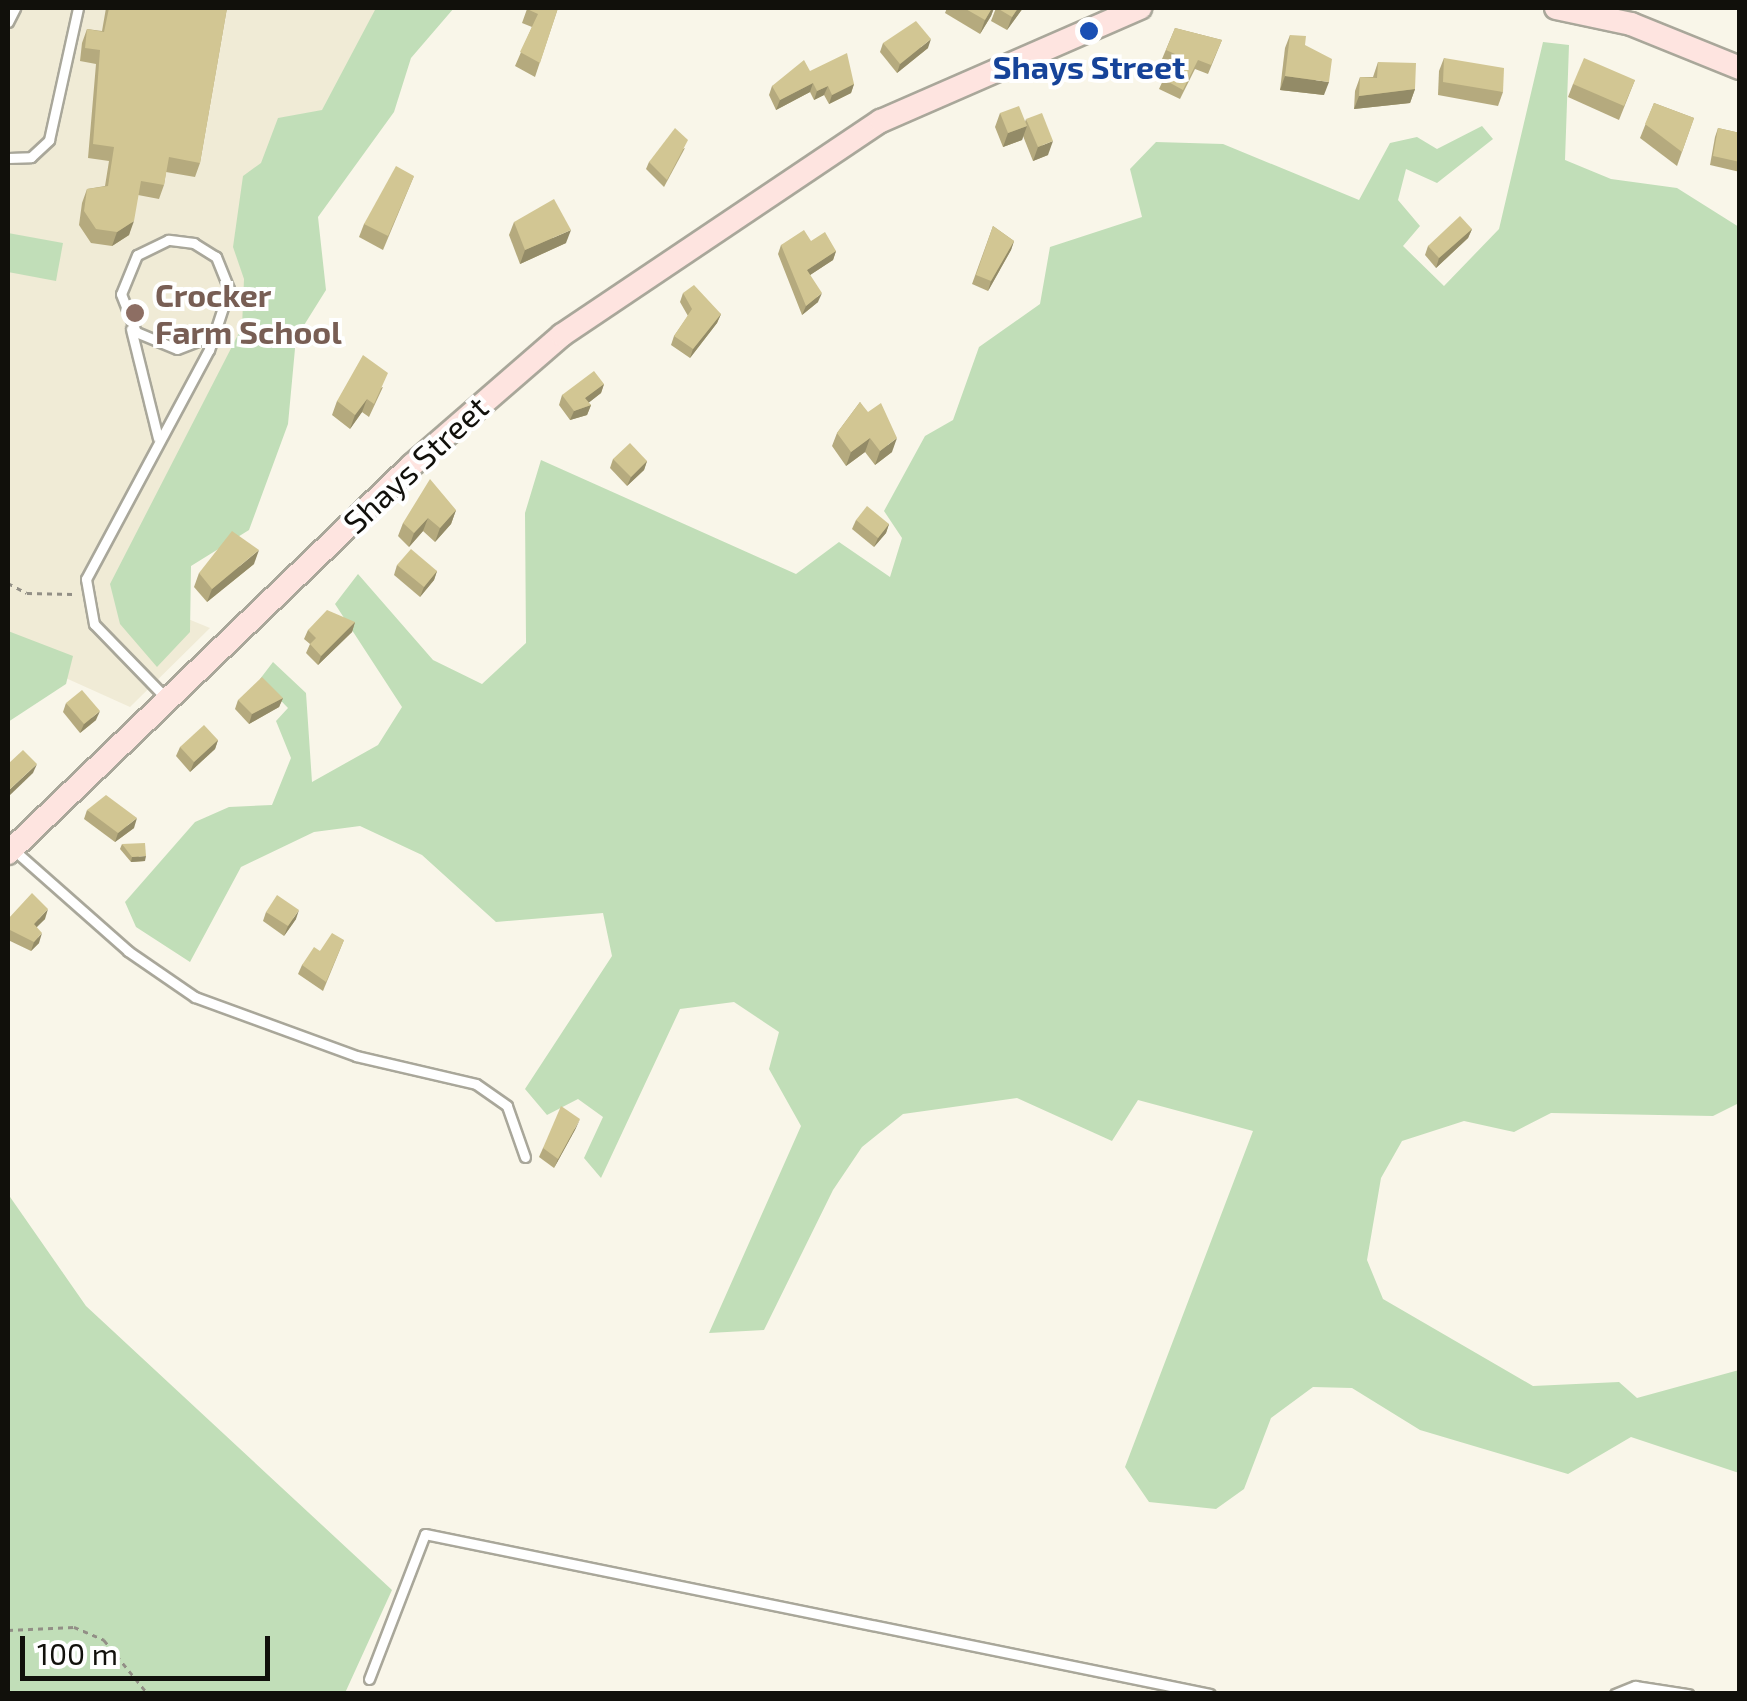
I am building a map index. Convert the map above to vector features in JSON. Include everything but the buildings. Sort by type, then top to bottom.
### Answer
[{"type":"main road","name":"Shays Street","points":[[10,850],[459,422],[611,299],[881,121],[1140,8]]},
{"type":"main road","points":[[1556,8],[1630,24],[1740,68]]},
{"type":"lane","points":[[8,22],[15,8]]},
{"type":"lane","points":[[8,158],[37,154],[52,134],[78,8]]},
{"type":"lane","points":[[158,438],[131,326],[121,302],[127,269],[144,249],[177,240],[209,251],[228,280],[226,314],[211,336],[158,438],[98,546],[85,592],[94,624],[168,700]]},
{"type":"lane","points":[[131,326],[169,348],[211,336]]},
{"type":"lane","points":[[10,850],[195,997],[356,1056],[476,1084],[506,1106],[525,1158]]},
{"type":"lane","points":[[369,1679],[425,1534],[1210,1694]]},
{"type":"lane","points":[[1615,1694],[1635,1686],[1688,1694]]},
{"type":"path","points":[[8,582],[26,594],[85,592]]},
{"type":"path","points":[[8,1630],[74,1627],[104,1640],[148,1694]]},
{"type":"shaded area","name":"Crocker Farm School","points":[[8,8],[428,8],[115,589],[210,628],[130,707],[8,652]]},
{"type":"green space","points":[[376,8],[454,8],[411,58],[394,112],[318,217],[326,290],[296,338],[288,424],[249,530],[191,566],[190,632],[157,667],[120,624],[110,584],[242,327],[244,279],[233,247],[243,176],[261,163],[278,118],[322,110]]},
{"type":"green space","points":[[1543,42],[1569,45],[1565,160],[1611,179],[1677,188],[1739,227],[1739,1103],[1713,1116],[1551,1113],[1514,1132],[1464,1121],[1402,1141],[1381,1178],[1367,1260],[1383,1299],[1533,1386],[1619,1382],[1637,1398],[1739,1370],[1739,1473],[1631,1437],[1568,1474],[1420,1430],[1352,1388],[1313,1387],[1271,1418],[1244,1489],[1216,1509],[1149,1502],[1125,1467],[1253,1131],[1138,1100],[1112,1141],[1017,1098],[903,1114],[862,1147],[833,1190],[764,1330],[709,1333],[801,1126],[769,1069],[779,1032],[734,1002],[680,1009],[601,1178],[584,1158],[603,1117],[578,1099],[547,1115],[525,1089],[612,956],[603,913],[496,922],[422,855],[360,826],[314,832],[241,867],[190,962],[136,927],[125,902],[195,822],[229,807],[272,805],[291,758],[276,721],[288,708],[260,679],[273,662],[306,693],[312,782],[378,745],[402,707],[335,604],[358,574],[433,660],[482,684],[526,643],[525,513],[541,460],[796,574],[839,542],[890,577],[902,538],[884,511],[925,436],[953,420],[979,347],[1040,304],[1050,247],[1142,217],[1130,169],[1156,142],[1223,144],[1359,200],[1390,143],[1417,137],[1437,149],[1482,126],[1493,139],[1437,183],[1406,169],[1398,200],[1420,226],[1403,246],[1444,286],[1499,229]]},
{"type":"green space","points":[[8,233],[63,243],[56,281],[8,272]]},
{"type":"green space","points":[[8,631],[73,656],[66,684],[8,722]]},
{"type":"green space","points":[[8,1194],[86,1306],[392,1590],[345,1693],[8,1693]]},
{"type":"place","name":"Shays Street","points":[[1089,31]]},
{"type":"place","name":"Crocker Farm School","points":[[135,313]]}]
